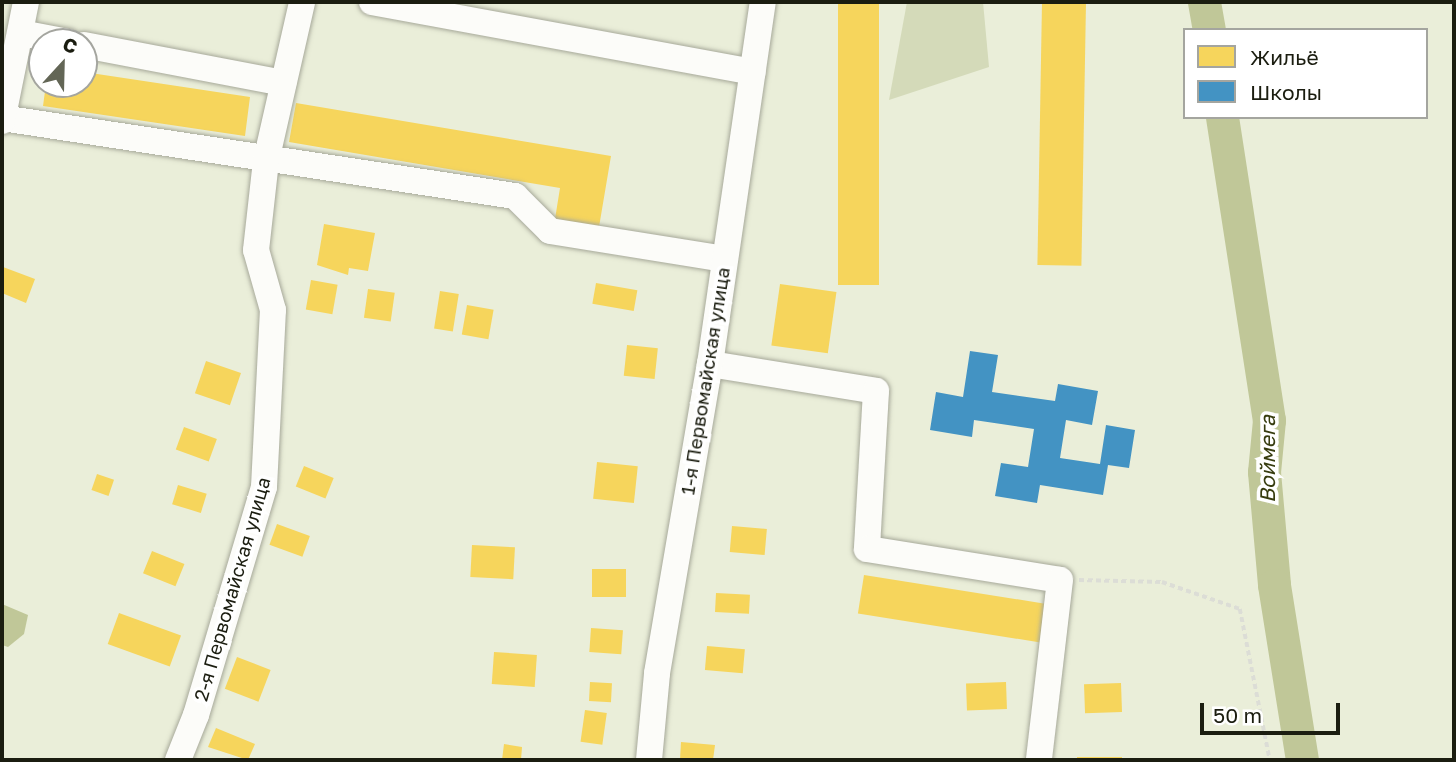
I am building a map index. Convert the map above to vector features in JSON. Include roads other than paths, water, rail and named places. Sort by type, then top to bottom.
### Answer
[{"type":"street","points":[[26,2],[2,119],[266,161],[515,195],[550,230],[724,259]]},
{"type":"street","name":"2-я Первомайская улица","points":[[178,760],[196,715],[264,487],[273,310],[256,250],[266,161],[302,2]]},
{"type":"street","points":[[372,2],[753,72]]},
{"type":"street","name":"1-я Первомайская улица","points":[[649,760],[657,673],[710,364],[763,2]]},
{"type":"street","points":[[21,33],[28,34]]},
{"type":"street","points":[[98,48],[283,83]]},
{"type":"street","points":[[710,364],[876,391],[867,550],[1060,579],[1039,760]]},
{"type":"waterway","name":"Воймега","points":[[1204,2],[1209,28]]},
{"type":"waterway","name":"Воймега","points":[[1222,119],[1269,420],[1264,472],[1274,585],[1302,760]]}]
